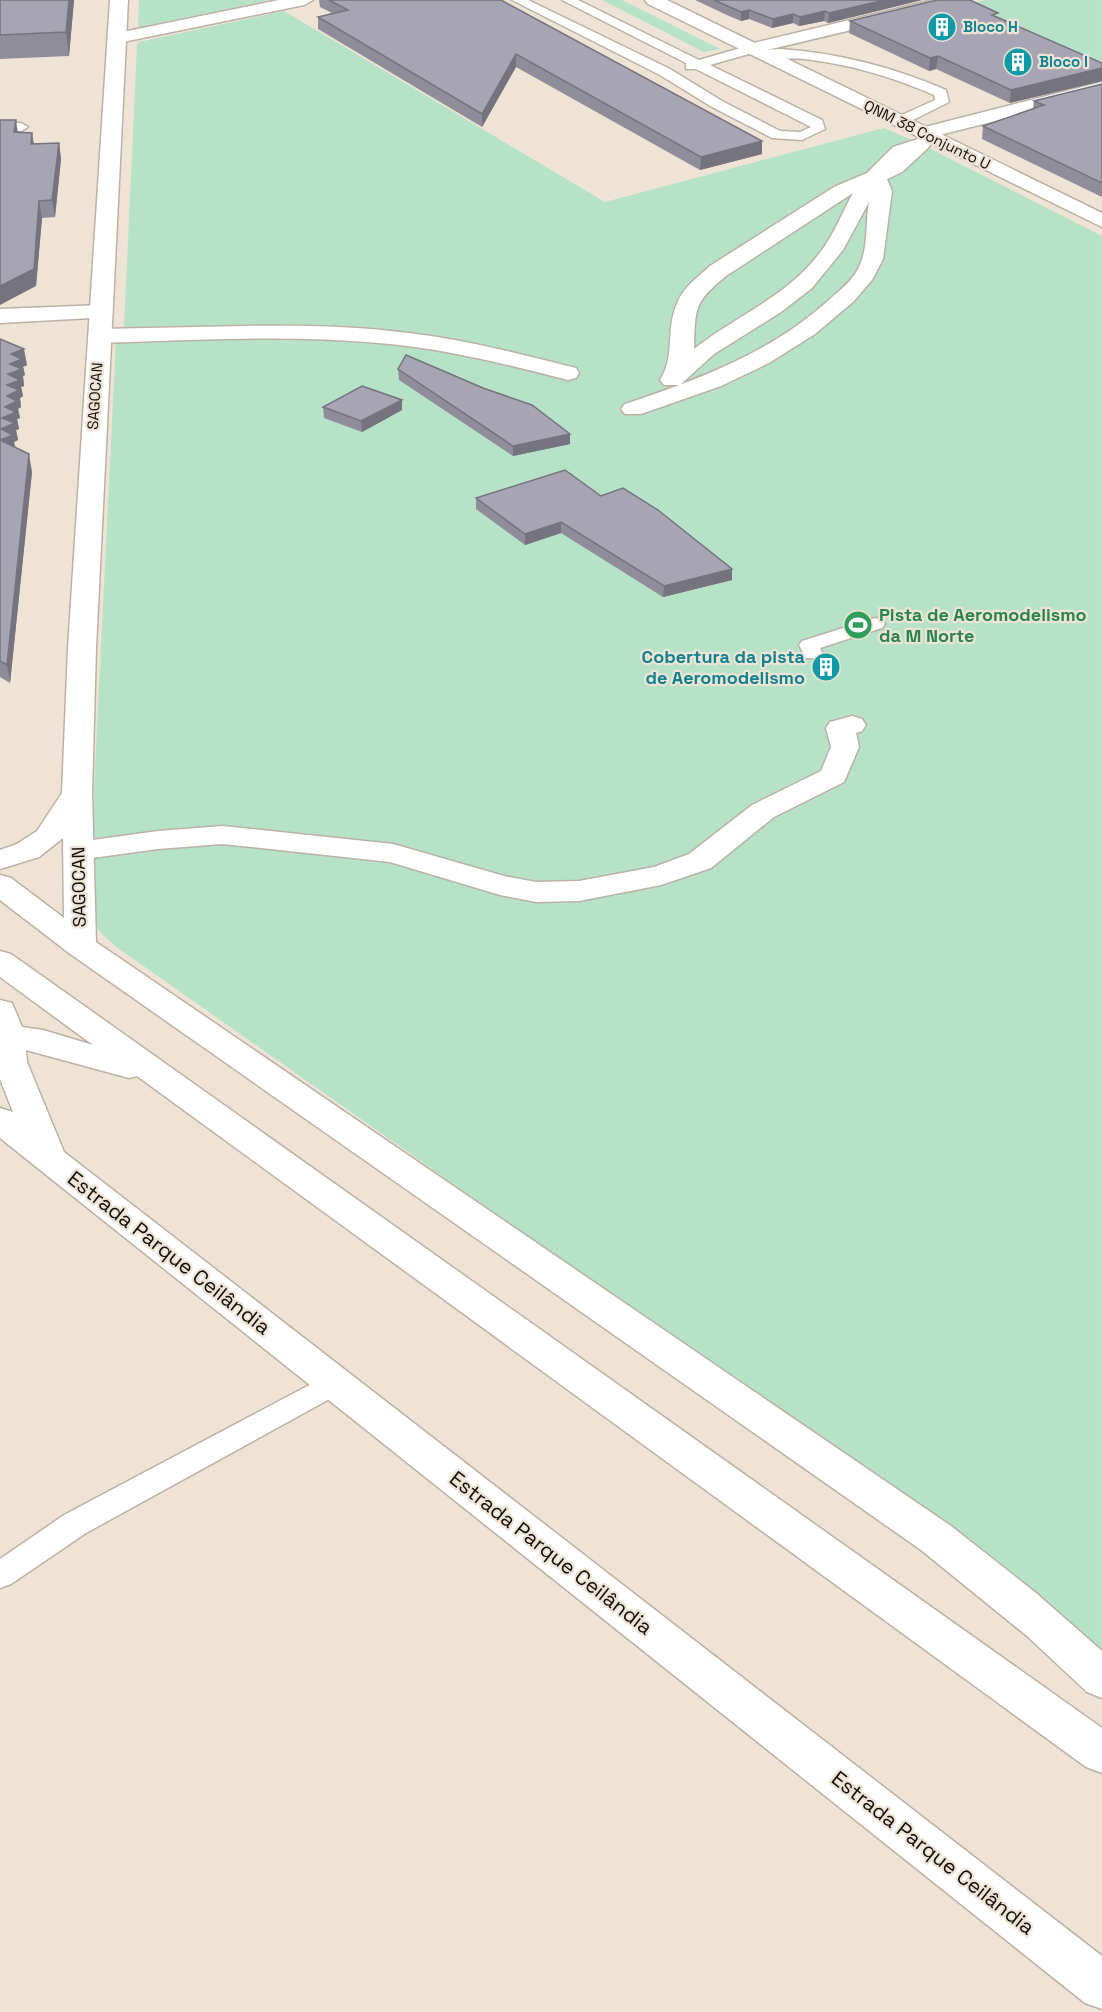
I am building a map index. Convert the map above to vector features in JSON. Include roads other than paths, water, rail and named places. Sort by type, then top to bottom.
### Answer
[{"type":"main road","name":"SAGOCAN","points":[[80,946],[77,793],[82,648],[119,0]]},
{"type":"main road","points":[[118,38],[304,0]]},
{"type":"main road","name":"QNM 38 Conjunto U","points":[[654,0],[1102,221]]},
{"type":"main road","points":[[899,0],[919,9]]},
{"type":"main road","points":[[756,51],[954,0]]},
{"type":"main road","points":[[924,134],[1102,88]]},
{"type":"main road","points":[[676,375],[685,310],[691,297],[703,284],[718,271],[796,218],[841,191],[875,176]]},
{"type":"main road","points":[[875,176],[882,190],[876,205],[878,239],[868,271],[842,300],[807,330],[763,360],[702,386],[633,409],[660,394],[692,358],[753,322],[805,283],[838,244],[864,189],[875,176]]},
{"type":"main road","points":[[692,358],[706,316],[708,296],[703,284]]},
{"type":"main road","points":[[0,316],[102,312]]},
{"type":"main road","points":[[99,336],[325,333],[389,337],[509,358],[568,373]]},
{"type":"main road","points":[[78,851],[158,840],[223,835],[393,853],[500,885],[536,892],[579,891],[617,885],[700,861],[763,812],[834,776],[844,747],[840,728],[852,725]]},
{"type":"main road","name":"SAGOCAN","points":[[0,860],[38,847],[58,829],[77,793]]},
{"type":"main road","points":[[0,885],[80,946],[936,1538],[1043,1624],[1102,1679]]},
{"type":"main road","points":[[0,961],[1102,1754]]},
{"type":"main road","points":[[2,1028],[97,1055],[165,1080]]},
{"type":"main road","points":[[2,1028],[10,1062],[50,1159]]},
{"type":"main road","name":"Estrada Parque Ceilândia","points":[[0,1120],[1102,1986]]},
{"type":"lane","points":[[518,0],[665,72],[717,104],[777,135],[802,136],[818,129],[817,123],[568,0]]},
{"type":"lane","points":[[665,72],[756,51],[788,53],[847,62],[916,82],[941,93],[942,102],[900,122]]},
{"type":"lane","points":[[0,127],[21,127]]},
{"type":"lane","points":[[813,654],[809,645],[875,624]]},
{"type":"lane","points":[[0,1575],[75,1524],[334,1383]]},
{"type":"place","name":"Bloco H","points":[[942,27]]},
{"type":"place","name":"Bloco I","points":[[1018,62]]},
{"type":"place","name":"Pista de Aeromodelismo da M Norte","points":[[858,625]]},
{"type":"place","name":"Cobertura da pista de Aeromodelismo","points":[[826,667]]}]
